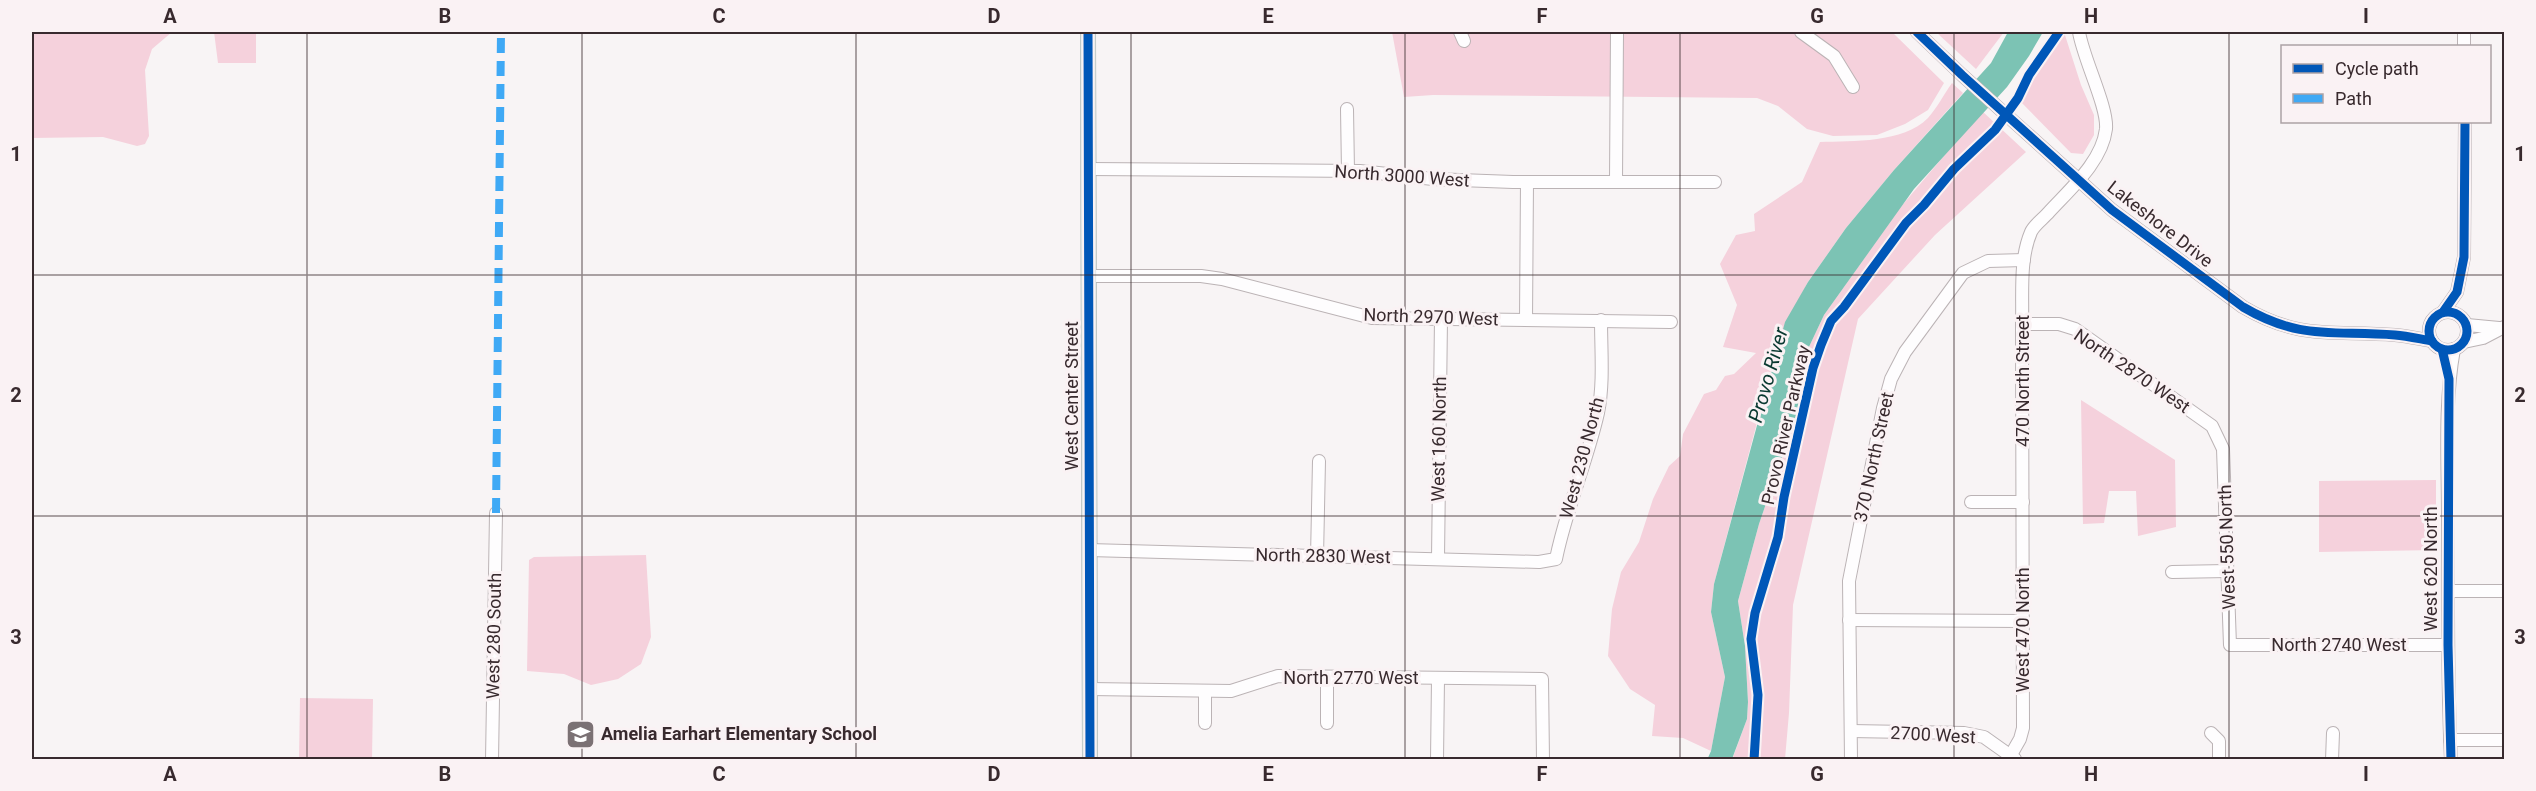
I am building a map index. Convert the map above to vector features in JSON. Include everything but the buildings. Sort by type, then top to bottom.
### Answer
[{"type":"main road","name":"West Center Street","points":[[1088,32],[1090,759]]},
{"type":"street","points":[[1616,180],[1617,32]]},
{"type":"street","points":[[1801,32],[1834,56],[1853,87]]},
{"type":"street","name":"Lakeshore Drive","points":[[1917,32],[2129,224],[2261,318],[2315,333],[2396,335],[2432,341]]},
{"type":"street","points":[[2024,260],[2031,231],[2079,180],[2098,153],[2106,128],[2101,100],[2079,32]]},
{"type":"street","points":[[1347,109],[1348,171]]},
{"type":"street","points":[[2453,347],[2468,331],[2463,320],[2457,292],[2464,256],[2465,123]]},
{"type":"street","name":"North 3000 West","points":[[1088,170],[1348,171],[1527,182],[1616,180],[1715,182]]},
{"type":"street","points":[[1526,320],[1527,182]]},
{"type":"street","name":"470 North Street","points":[[2023,502],[2024,260]]},
{"type":"street","name":"370 North Street","points":[[1851,759],[1849,581],[1883,408],[1891,380],[1905,352],[1963,273],[1988,261],[2024,260]]},
{"type":"street","name":"North 2970 West","points":[[1089,276],[1201,276],[1222,279],[1372,318],[1671,322]]},
{"type":"street","points":[[2457,292],[2443,312],[2437,315],[2430,324],[2432,341],[2453,347],[2482,338],[2502,328]]},
{"type":"street","points":[[2443,312],[2463,320],[2502,328]]},
{"type":"street","name":"West 160 North","points":[[1438,558],[1441,319]]},
{"type":"street","name":"West 230 North","points":[[1556,559],[1560,537],[1598,413],[1601,388],[1601,320]]},
{"type":"street","name":"North 2870 West","points":[[2022,324],[2059,324],[2075,329],[2212,426],[2223,449]]},
{"type":"street","name":"Lakeshore Drive","points":[[2396,335],[2430,324]]},
{"type":"street","name":"West 620 North","points":[[2451,759],[2448,645],[2449,380],[2453,347]]},
{"type":"street","name":"West 550 North","points":[[2223,449],[2230,645]]},
{"type":"street","points":[[1317,557],[1319,461]]},
{"type":"street","points":[[1971,502],[2023,502]]},
{"type":"street","name":"West 470 North","points":[[2012,758],[2023,728],[2023,502]]},
{"type":"street","name":"West 280 South","points":[[492,759],[496,513]]},
{"type":"street","name":"North 2830 West","points":[[1089,550],[1539,562],[1556,559]]},
{"type":"street","points":[[2172,572],[2227,571]]},
{"type":"street","points":[[2448,591],[2505,591]]},
{"type":"street","points":[[1849,620],[2023,621]]},
{"type":"street","name":"North 2740 West","points":[[2230,645],[2448,645]]},
{"type":"street","name":"North 2770 West","points":[[1090,689],[1231,691],[1278,676],[1542,679],[1543,759]]},
{"type":"street","points":[[1327,677],[1327,723]]},
{"type":"street","points":[[1437,759],[1438,679]]},
{"type":"street","points":[[1205,691],[1205,723]]},
{"type":"street","name":"2700 West","points":[[1851,731],[1964,733],[1984,737],[2012,758]]},
{"type":"street","points":[[2211,733],[2219,741],[2219,759]]},
{"type":"street","points":[[2332,759],[2334,733]]},
{"type":"street","points":[[2450,740],[2505,741]]},
{"type":"shaded area","points":[[32,32],[172,32],[152,49],[145,70],[149,136],[145,144],[137,146],[103,137],[32,138]]},
{"type":"shaded area","points":[[214,32],[256,32],[256,63],[218,63]]},
{"type":"shaded area","points":[[1392,32],[1892,32],[1944,83],[1928,110],[1905,124],[1877,135],[1833,136],[1807,129],[1778,106],[1757,98],[1433,95],[1404,97]]},
{"type":"shaded area","points":[[1936,32],[2004,32],[1976,69]]},
{"type":"shaded area","points":[[2008,32],[2043,32],[2007,87],[1914,189],[1824,315],[1808,349],[1796,416],[1759,524],[1738,601],[1745,646],[1747,719],[1732,759],[1707,760],[1711,751],[1725,677],[1711,612],[1714,584],[1785,322],[1808,282],[1846,228],[1894,170],[1991,63]]},
{"type":"shaded area","points":[[2064,32],[2081,85],[2094,115],[2094,135],[2083,154],[2071,153],[2020,101]]},
{"type":"shaded area","points":[[1952,83],[1963,93],[1846,228],[1808,282],[1774,359],[1714,584],[1711,612],[1725,677],[1711,751],[1683,738],[1652,736],[1655,705],[1630,689],[1608,656],[1612,609],[1621,572],[1639,542],[1653,499],[1669,466],[1680,456],[1683,434],[1704,394],[1716,390],[1725,376],[1734,374],[1756,353],[1723,347],[1737,305],[1720,264],[1736,235],[1755,231],[1754,214],[1802,182],[1820,142],[1877,139],[1905,132],[1928,118]]},
{"type":"shaded area","points":[[1982,111],[2026,152],[1935,235],[1858,319],[1793,605],[1785,759],[1732,760],[1747,719],[1748,702],[1745,646],[1738,601],[1759,524],[1796,416],[1808,349],[1824,315],[1899,209]]},
{"type":"shaded area","points":[[2081,400],[2175,460],[2176,527],[2138,536],[2136,491],[2109,491],[2104,523],[2083,524]]},
{"type":"shaded area","points":[[2436,480],[2436,550],[2319,552],[2319,481]]},
{"type":"shaded area","points":[[646,555],[651,637],[641,664],[618,679],[591,685],[564,674],[527,671],[529,560],[534,557]]},
{"type":"shaded area","points":[[300,698],[373,699],[372,759],[299,759]]},
{"type":"marked path","points":[[496,513],[501,32]]},
{"type":"cycle path","points":[[1088,32],[1090,760]]},
{"type":"cycle path","points":[[1917,32],[2112,210],[2243,307],[2282,325],[2300,329],[2317,332],[2395,335],[2432,341]]},
{"type":"cycle path","name":"Provo River Parkway","points":[[1754,760],[1758,695],[1751,639],[1755,613],[1778,537],[1784,497],[1813,368],[1831,321],[1844,307],[1906,223],[1954,169],[1995,130],[2059,32]]},
{"type":"cycle path","points":[[2443,312],[2457,292],[2464,257],[2465,123]]},
{"type":"cycle path","points":[[2448,312],[2462,317],[2467,331],[2462,345],[2448,350],[2434,345],[2429,331],[2434,317],[2448,312]]},
{"type":"cycle path","points":[[2442,349],[2449,379],[2448,645],[2451,760]]},
{"type":"place","name":"Amelia Earhart Elementary School","points":[[580,734]]},
{"type":"water label","name":"Provo River","points":[[1768,375]]}]
